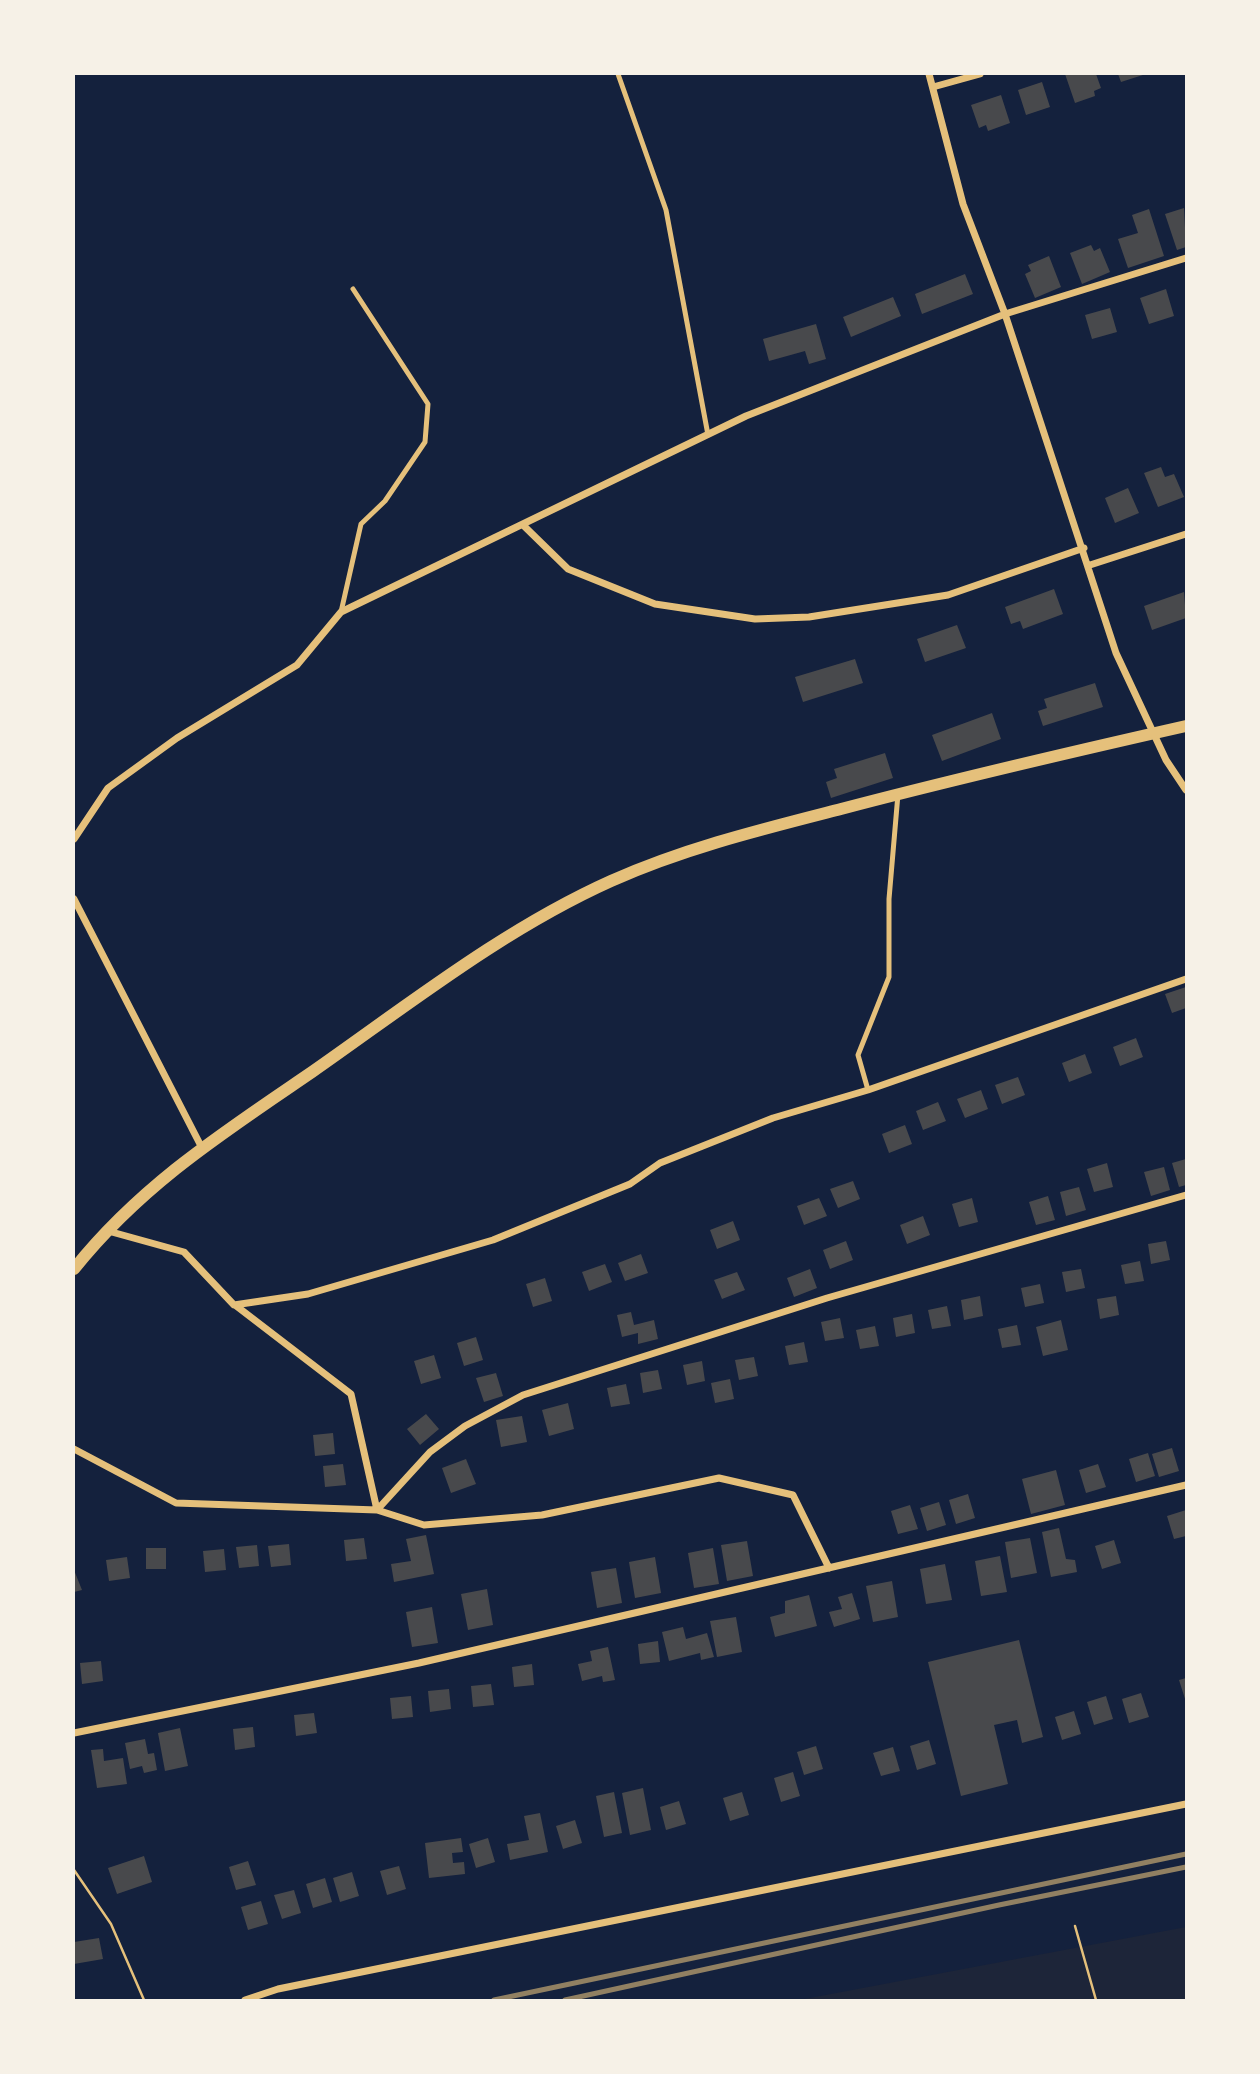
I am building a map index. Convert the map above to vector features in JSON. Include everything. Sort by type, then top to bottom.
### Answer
[{"type":"street","points":[[929,74],[963,204],[1005,314],[1090,565],[1116,653],[1156,733],[1166,760],[1186,790]]},
{"type":"street","points":[[933,86],[980,74]]},
{"type":"street","points":[[74,839],[108,788],[177,738],[297,666],[341,612],[746,416],[1005,314],[1186,258]]},
{"type":"street","points":[[523,525],[568,569],[655,604],[754,619],[809,617],[948,595],[1084,548]]},
{"type":"street","points":[[1090,565],[1186,534]]},
{"type":"street","points":[[74,1269],[106,1230],[156,1181],[467,964],[563,904],[611,881],[713,842],[898,794],[1186,726]]},
{"type":"street","points":[[74,899],[202,1147]]},
{"type":"street","points":[[234,1305],[308,1294],[493,1240],[629,1184],[673,1158],[773,1118],[869,1090],[1186,979]]},
{"type":"street","points":[[377,1510],[430,1452],[465,1426],[523,1395],[827,1298],[1186,1195]]},
{"type":"street","points":[[106,1230],[184,1252],[234,1305],[351,1394],[377,1510]]},
{"type":"street","points":[[74,1449],[176,1503],[377,1510],[424,1525],[542,1514],[719,1479],[793,1495],[829,1568]]},
{"type":"street","points":[[74,1733],[419,1663],[1186,1485]]},
{"type":"street","points":[[245,2000],[278,1989],[1186,1804]]},
{"type":"lane","points":[[618,74],[666,210],[708,435]]},
{"type":"lane","points":[[341,612],[361,524],[386,500],[425,442],[428,404],[353,289]]},
{"type":"lane","points":[[869,1090],[858,1055],[889,977],[889,899],[898,794]]},
{"type":"path","points":[[74,1870],[111,1924],[145,2000]]},
{"type":"path","points":[[1076,1926],[1096,2000]]},
{"type":"shaded area","points":[[1186,1927],[1186,2000],[799,2000],[831,1994]]},
{"type":"building","points":[[1065,74],[1096,74],[1101,88],[1094,91],[1095,96],[1075,103]]},
{"type":"building","points":[[1118,74],[1146,74],[1121,82]]},
{"type":"building","points":[[1042,82],[1050,107],[1026,115],[1018,90]]},
{"type":"building","points":[[1001,95],[1010,123],[988,131],[986,125],[979,128],[971,105]]},
{"type":"building","points":[[1184,208],[1186,247],[1177,250],[1165,214]]},
{"type":"building","points":[[1149,209],[1164,256],[1128,268],[1118,239],[1138,233],[1132,215]]},
{"type":"building","points":[[1091,245],[1094,251],[1100,248],[1110,272],[1082,284],[1070,253]]},
{"type":"building","points":[[1049,256],[1061,287],[1035,298],[1025,274],[1031,271],[1028,265]]},
{"type":"building","points":[[965,274],[973,294],[922,314],[915,294]]},
{"type":"building","points":[[1166,289],[1174,316],[1149,324],[1140,298]]},
{"type":"building","points":[[893,297],[901,316],[851,337],[843,317]]},
{"type":"building","points":[[1110,308],[1117,332],[1092,339],[1085,315]]},
{"type":"building","points":[[816,324],[826,359],[809,364],[805,351],[769,361],[763,339]]},
{"type":"building","points":[[1161,467],[1165,477],[1174,474],[1184,497],[1158,507],[1144,473]]},
{"type":"building","points":[[1128,488],[1139,513],[1115,523],[1105,498]]},
{"type":"building","points":[[1054,589],[1063,614],[1023,629],[1020,621],[1011,624],[1005,607]]},
{"type":"building","points":[[1184,592],[1186,618],[1152,630],[1144,606]]},
{"type":"building","points":[[957,625],[966,648],[925,662],[917,639]]},
{"type":"building","points":[[855,659],[863,683],[803,702],[795,677]]},
{"type":"building","points":[[1095,683],[1103,707],[1043,726],[1038,711],[1047,708],[1044,699]]},
{"type":"building","points":[[992,713],[1001,739],[942,761],[932,735]]},
{"type":"building","points":[[885,753],[893,778],[831,798],[826,782],[837,778],[834,769]]},
{"type":"building","points":[[1186,987],[1186,1008],[1172,1013],[1165,994]]},
{"type":"building","points":[[1136,1038],[1143,1057],[1120,1066],[1113,1047]]},
{"type":"building","points":[[1085,1054],[1092,1073],[1069,1082],[1062,1063]]},
{"type":"building","points":[[1018,1077],[1025,1095],[1002,1104],[995,1085]]},
{"type":"building","points":[[981,1090],[988,1109],[965,1118],[957,1099]]},
{"type":"building","points":[[938,1102],[946,1121],[923,1130],[916,1111]]},
{"type":"building","points":[[905,1125],[912,1144],[889,1153],[882,1134]]},
{"type":"building","points":[[1186,1159],[1186,1185],[1179,1187],[1172,1163]]},
{"type":"building","points":[[1107,1163],[1113,1187],[1094,1192],[1087,1169]]},
{"type":"building","points":[[1164,1167],[1170,1190],[1151,1196],[1144,1172]]},
{"type":"building","points":[[853,1181],[860,1199],[838,1208],[830,1189]]},
{"type":"building","points":[[1079,1187],[1086,1210],[1066,1216],[1060,1192]]},
{"type":"building","points":[[1048,1196],[1055,1220],[1036,1225],[1029,1202]]},
{"type":"building","points":[[819,1198],[827,1216],[804,1225],[797,1206]]},
{"type":"building","points":[[972,1198],[978,1222],[959,1227],[952,1204]]},
{"type":"building","points":[[923,1216],[930,1235],[907,1244],[900,1225]]},
{"type":"building","points":[[733,1221],[740,1240],[717,1249],[710,1230]]},
{"type":"building","points":[[846,1241],[853,1260],[830,1269],[823,1250]]},
{"type":"building","points":[[1166,1241],[1170,1260],[1151,1264],[1148,1244]]},
{"type":"building","points":[[641,1254],[648,1273],[625,1281],[618,1263]]},
{"type":"building","points":[[1140,1261],[1144,1281],[1125,1284],[1121,1265]]},
{"type":"building","points":[[605,1264],[612,1282],[589,1291],[582,1272]]},
{"type":"building","points":[[810,1269],[817,1288],[794,1297],[787,1278]]},
{"type":"building","points":[[1081,1269],[1085,1288],[1066,1292],[1062,1272]]},
{"type":"building","points":[[737,1272],[745,1290],[722,1299],[714,1280]]},
{"type":"building","points":[[545,1278],[552,1301],[533,1307],[526,1284]]},
{"type":"building","points":[[1040,1284],[1044,1303],[1025,1307],[1021,1288]]},
{"type":"building","points":[[980,1296],[983,1316],[964,1320],[961,1300]]},
{"type":"building","points":[[1116,1296],[1119,1315],[1100,1319],[1097,1299]]},
{"type":"building","points":[[947,1306],[951,1326],[932,1329],[928,1310]]},
{"type":"building","points":[[631,1312],[634,1325],[654,1320],[658,1339],[638,1344],[638,1333],[622,1337],[617,1315]]},
{"type":"building","points":[[912,1314],[915,1333],[896,1337],[893,1318]]},
{"type":"building","points":[[840,1318],[844,1338],[825,1341],[821,1322]]},
{"type":"building","points":[[1061,1320],[1068,1350],[1043,1356],[1036,1327]]},
{"type":"building","points":[[1017,1325],[1021,1345],[1002,1348],[998,1329]]},
{"type":"building","points":[[875,1326],[879,1346],[860,1349],[856,1330]]},
{"type":"building","points":[[476,1337],[483,1360],[464,1366],[457,1343]]},
{"type":"building","points":[[804,1342],[808,1362],[789,1365],[785,1346]]},
{"type":"building","points":[[434,1355],[441,1378],[421,1384],[414,1361]]},
{"type":"building","points":[[754,1357],[758,1376],[739,1380],[735,1360]]},
{"type":"building","points":[[702,1361],[705,1381],[687,1385],[683,1365]]},
{"type":"building","points":[[658,1370],[662,1389],[643,1393],[640,1373]]},
{"type":"building","points":[[496,1373],[503,1396],[484,1402],[476,1378]]},
{"type":"building","points":[[730,1379],[734,1399],[715,1403],[711,1383]]},
{"type":"building","points":[[626,1384],[630,1404],[611,1407],[607,1388]]},
{"type":"building","points":[[568,1403],[574,1429],[549,1436],[542,1410]]},
{"type":"building","points":[[426,1414],[439,1429],[420,1445],[407,1429]]},
{"type":"building","points":[[522,1416],[527,1442],[501,1447],[496,1420]]},
{"type":"building","points":[[333,1433],[335,1454],[315,1456],[313,1435]]},
{"type":"building","points":[[1172,1448],[1179,1471],[1159,1477],[1152,1454]]},
{"type":"building","points":[[1148,1453],[1155,1476],[1136,1482],[1129,1459]]},
{"type":"building","points":[[466,1459],[476,1484],[451,1493],[442,1468]]},
{"type":"building","points":[[343,1464],[346,1485],[325,1487],[323,1466]]},
{"type":"building","points":[[1098,1464],[1106,1487],[1086,1493],[1079,1470]]},
{"type":"building","points":[[1056,1470],[1065,1505],[1031,1514],[1022,1479]]},
{"type":"building","points":[[968,1494],[975,1518],[956,1524],[949,1500]]},
{"type":"building","points":[[939,1502],[946,1525],[927,1531],[920,1508]]},
{"type":"building","points":[[910,1505],[918,1529],[898,1534],[891,1511]]},
{"type":"building","points":[[1186,1510],[1186,1536],[1174,1539],[1167,1516]]},
{"type":"building","points":[[1059,1528],[1066,1559],[1075,1560],[1077,1572],[1051,1577],[1042,1532]]},
{"type":"building","points":[[426,1535],[434,1574],[394,1582],[391,1564],[411,1561],[406,1539]]},
{"type":"building","points":[[364,1538],[367,1559],[346,1561],[344,1540]]},
{"type":"building","points":[[1030,1538],[1037,1573],[1011,1578],[1005,1542]]},
{"type":"building","points":[[1114,1540],[1121,1563],[1102,1569],[1095,1546]]},
{"type":"building","points":[[747,1541],[753,1576],[727,1581],[721,1545]]},
{"type":"building","points":[[289,1544],[291,1565],[271,1567],[268,1546]]},
{"type":"building","points":[[257,1545],[259,1566],[239,1568],[236,1547]]},
{"type":"building","points":[[146,1548],[166,1548],[166,1569],[146,1569]]},
{"type":"building","points":[[713,1548],[719,1584],[694,1588],[688,1553]]},
{"type":"building","points":[[224,1549],[226,1570],[205,1572],[203,1551]]},
{"type":"building","points":[[1000,1556],[1007,1592],[981,1596],[975,1561]]},
{"type":"building","points":[[127,1557],[130,1578],[109,1581],[106,1560]]},
{"type":"building","points":[[655,1557],[661,1593],[635,1598],[629,1562]]},
{"type":"building","points":[[945,1564],[952,1600],[926,1604],[920,1569]]},
{"type":"building","points":[[616,1568],[622,1603],[597,1608],[591,1572]]},
{"type":"building","points":[[74,1570],[82,1590],[74,1592]]},
{"type":"building","points":[[892,1581],[898,1617],[873,1622],[866,1586]]},
{"type":"building","points":[[487,1589],[493,1625],[468,1630],[461,1594]]},
{"type":"building","points":[[852,1593],[860,1619],[834,1627],[829,1612],[842,1609],[838,1597]]},
{"type":"building","points":[[809,1595],[817,1626],[775,1637],[770,1617],[785,1613],[785,1601]]},
{"type":"building","points":[[432,1607],[438,1643],[412,1647],[406,1612]]},
{"type":"building","points":[[736,1617],[742,1652],[717,1657],[710,1621]]},
{"type":"building","points":[[683,1627],[686,1639],[707,1633],[714,1657],[701,1660],[700,1653],[669,1661],[662,1632]]},
{"type":"building","points":[[1019,1640],[1043,1737],[1022,1743],[1017,1720],[994,1725],[1008,1784],[961,1796],[928,1662]]},
{"type":"building","points":[[658,1641],[660,1662],[640,1664],[638,1644]]},
{"type":"building","points":[[608,1647],[615,1680],[603,1682],[602,1676],[582,1681],[578,1664],[592,1661],[590,1651]]},
{"type":"building","points":[[101,1661],[103,1681],[82,1684],[80,1663]]},
{"type":"building","points":[[532,1664],[534,1685],[514,1687],[512,1667]]},
{"type":"building","points":[[1186,1678],[1186,1702],[1179,1680]]},
{"type":"building","points":[[491,1684],[494,1705],[473,1707],[471,1686]]},
{"type":"building","points":[[449,1689],[451,1709],[430,1712],[428,1691]]},
{"type":"building","points":[[1141,1693],[1149,1717],[1129,1723],[1122,1699]]},
{"type":"building","points":[[411,1696],[413,1717],[392,1719],[390,1698]]},
{"type":"building","points":[[1106,1696],[1113,1719],[1094,1725],[1087,1702]]},
{"type":"building","points":[[1074,1711],[1081,1734],[1062,1740],[1055,1717]]},
{"type":"building","points":[[314,1713],[317,1733],[296,1736],[294,1715]]},
{"type":"building","points":[[253,1727],[255,1747],[235,1750],[233,1729]]},
{"type":"building","points":[[180,1728],[188,1766],[165,1771],[158,1733]]},
{"type":"building","points":[[145,1739],[148,1754],[154,1753],[157,1770],[144,1773],[142,1766],[130,1769],[125,1743]]},
{"type":"building","points":[[929,1740],[936,1764],[917,1770],[910,1746]]},
{"type":"building","points":[[816,1746],[823,1769],[804,1775],[797,1752]]},
{"type":"building","points":[[893,1747],[900,1771],[881,1776],[873,1753]]},
{"type":"building","points":[[103,1749],[104,1761],[123,1758],[127,1784],[97,1788],[91,1750]]},
{"type":"building","points":[[793,1772],[800,1796],[781,1802],[774,1778]]},
{"type":"building","points":[[643,1788],[651,1830],[630,1835],[622,1793]]},
{"type":"building","points":[[614,1792],[622,1833],[604,1837],[596,1796]]},
{"type":"building","points":[[742,1792],[749,1815],[730,1821],[723,1798]]},
{"type":"building","points":[[679,1801],[686,1824],[666,1830],[660,1807]]},
{"type":"building","points":[[540,1813],[548,1852],[510,1860],[507,1844],[529,1840],[524,1816]]},
{"type":"building","points":[[575,1820],[582,1843],[563,1849],[556,1826]]},
{"type":"building","points":[[461,1838],[463,1852],[452,1853],[453,1863],[464,1862],[465,1874],[429,1878],[425,1843]]},
{"type":"building","points":[[488,1838],[495,1862],[476,1868],[469,1844]]},
{"type":"building","points":[[144,1856],[152,1882],[117,1894],[108,1868]]},
{"type":"building","points":[[248,1861],[256,1885],[236,1890],[229,1867]]},
{"type":"building","points":[[399,1866],[406,1889],[387,1895],[380,1871]]},
{"type":"building","points":[[352,1872],[359,1896],[340,1902],[333,1878]]},
{"type":"building","points":[[325,1878],[332,1902],[313,1908],[306,1884]]},
{"type":"building","points":[[294,1890],[301,1913],[282,1919],[274,1895]]},
{"type":"building","points":[[261,1901],[268,1924],[248,1930],[241,1907]]},
{"type":"building","points":[[99,1938],[103,1959],[74,1964],[74,1942]]},
{"type":"railway","points":[[494,2000],[1186,1854]]},
{"type":"railway","points":[[565,2000],[1186,1867]]}]
